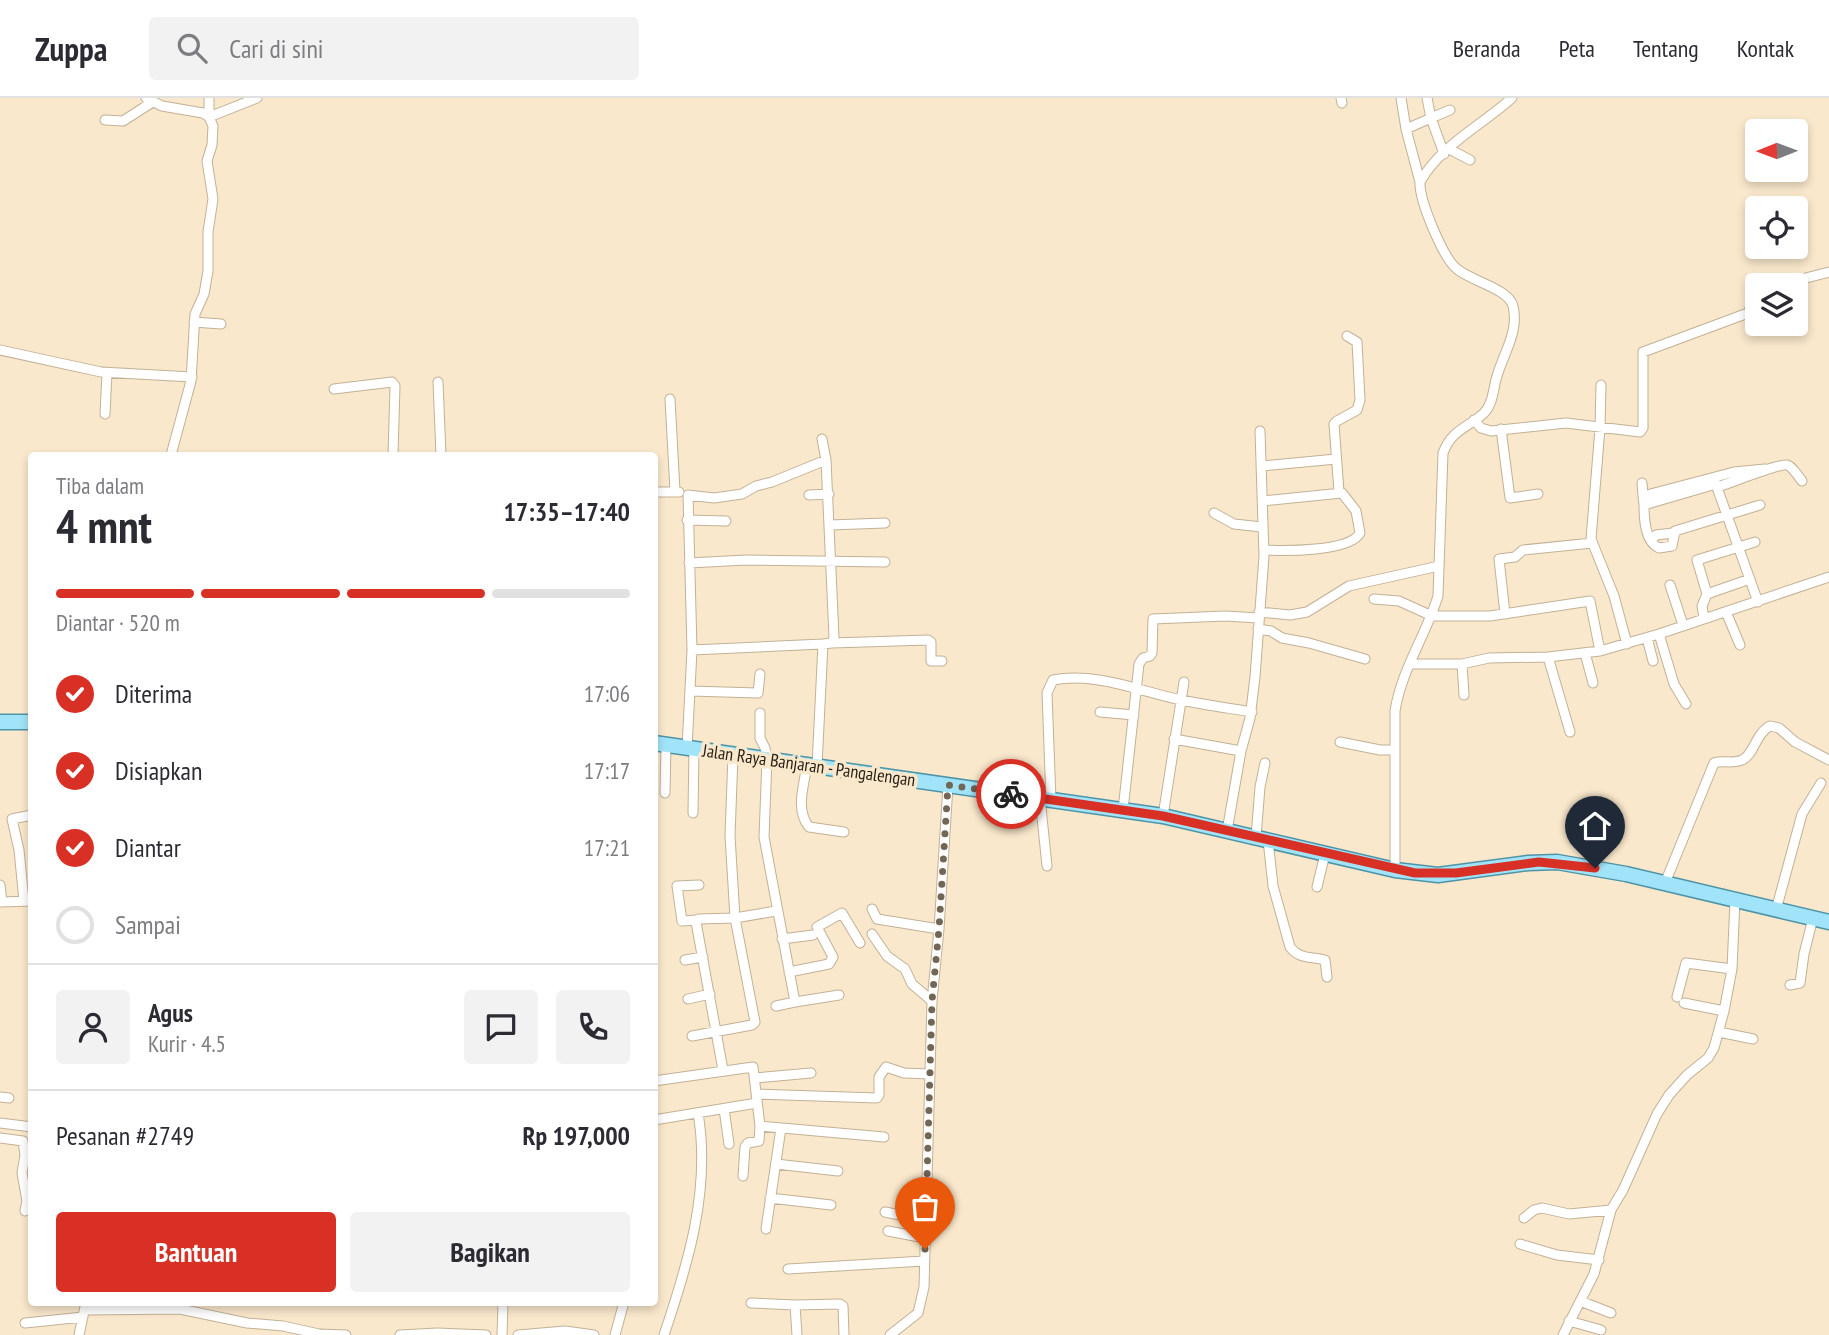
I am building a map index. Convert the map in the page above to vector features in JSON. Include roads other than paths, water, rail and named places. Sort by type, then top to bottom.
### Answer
[{"type":"main road","points":[[0,722],[28,722]]},
{"type":"main road","name":"Jalan Raya Banjaran - Pangalengan","points":[[660,744],[1163,816],[1395,870],[1447,874],[1557,862],[1665,883],[1829,922]]},
{"type":"street","points":[[172,452],[191,377],[194,322],[204,294],[208,271],[208,232],[213,199],[207,169],[213,126],[209,117],[209,98]]},
{"type":"street","points":[[105,120],[123,121],[148,101],[196,110],[209,117],[257,98]]},
{"type":"street","points":[[1395,870],[1396,702],[1438,596],[1443,453],[1451,438],[1484,412],[1491,399],[1512,334],[1514,312],[1508,296],[1459,271],[1447,257],[1422,196],[1401,98]]},
{"type":"street","points":[[1427,98],[1431,118],[1447,152],[1470,160]]},
{"type":"street","points":[[1420,182],[1424,174],[1447,152],[1512,98]]},
{"type":"street","points":[[1406,128],[1450,110]]},
{"type":"street","points":[[1808,277],[1829,272]]},
{"type":"street","points":[[1474,420],[1485,430],[1566,423],[1642,431],[1643,352],[1745,314]]},
{"type":"street","points":[[194,322],[221,324]]},
{"type":"street","points":[[1339,492],[1334,424],[1357,410],[1360,400],[1357,342],[1347,336]]},
{"type":"street","points":[[0,350],[107,373],[191,377]]},
{"type":"street","points":[[105,414],[107,373]]},
{"type":"street","points":[[334,389],[391,382],[394,386],[393,452]]},
{"type":"street","points":[[438,382],[441,452]]},
{"type":"street","points":[[1601,385],[1591,534],[1592,543],[1614,596],[1627,644]]},
{"type":"street","points":[[670,399],[676,491]]},
{"type":"street","points":[[1501,429],[1510,498],[1538,494]]},
{"type":"street","points":[[1227,831],[1241,751],[1252,712],[1264,550],[1259,431]]},
{"type":"street","points":[[822,439],[831,525],[828,643],[812,766],[801,806],[804,821],[809,827],[844,832]]},
{"type":"street","points":[[1262,466],[1336,459]]},
{"type":"street","points":[[658,492],[676,491],[714,498],[742,494],[757,485],[772,482],[826,460]]},
{"type":"street","points":[[1644,500],[1715,483],[1753,469],[1789,465],[1802,481]]},
{"type":"street","points":[[1643,483],[1646,528],[1651,540],[1656,535],[1673,533],[1759,505]]},
{"type":"street","points":[[1715,483],[1758,601]]},
{"type":"street","points":[[1263,501],[1339,492],[1356,511],[1360,527],[1357,539],[1306,551],[1264,550]]},
{"type":"street","points":[[809,495],[829,494]]},
{"type":"street","points":[[688,495],[692,650],[690,748],[694,813]]},
{"type":"street","points":[[1214,513],[1234,524],[1262,527]]},
{"type":"street","points":[[687,520],[726,521]]},
{"type":"street","points":[[831,525],[885,523]]},
{"type":"street","points":[[1704,618],[1702,606],[1707,594],[1698,560],[1755,542]]},
{"type":"street","points":[[1505,614],[1499,559],[1515,557],[1523,550],[1592,543]]},
{"type":"street","points":[[689,563],[885,562]]},
{"type":"street","points":[[1123,810],[1140,660],[1152,653],[1153,619],[1290,615],[1307,612],[1349,586],[1438,566]]},
{"type":"street","points":[[1410,664],[1462,664],[1489,658],[1548,657],[1600,651],[1647,638],[1829,576]]},
{"type":"street","points":[[1707,594],[1750,579]]},
{"type":"street","points":[[1670,585],[1683,625]]},
{"type":"street","points":[[1374,599],[1402,602],[1432,616],[1505,614],[1590,601],[1600,651]]},
{"type":"street","points":[[1726,612],[1740,645]]},
{"type":"street","points":[[1258,629],[1270,631],[1282,639],[1309,643],[1365,659]]},
{"type":"street","points":[[1659,634],[1674,684],[1686,704]]},
{"type":"street","points":[[1647,638],[1653,661]]},
{"type":"street","points":[[692,650],[928,640],[931,642],[931,661],[942,661]]},
{"type":"street","points":[[1585,653],[1594,683]]},
{"type":"street","points":[[1548,657],[1558,699],[1570,732]]},
{"type":"street","points":[[1462,664],[1464,695]]},
{"type":"street","points":[[690,691],[758,693],[760,674]]},
{"type":"street","points":[[1047,866],[1047,693],[1053,680],[1071,677],[1094,679],[1180,700],[1252,712]]},
{"type":"street","points":[[1163,816],[1184,682]]},
{"type":"street","points":[[1100,712],[1134,715]]},
{"type":"street","points":[[760,713],[760,738],[766,759],[764,837],[795,1002]]},
{"type":"street","points":[[1665,883],[1714,763],[1744,759],[1759,735],[1770,726],[1779,728],[1795,742],[1829,760]]},
{"type":"street","points":[[1174,739],[1241,751]]},
{"type":"street","points":[[1340,742],[1394,750]]},
{"type":"street","points":[[660,744],[666,793]]},
{"type":"street","points":[[692,1036],[752,1026],[755,1022],[735,918],[730,836],[733,755]]},
{"type":"street","points":[[1265,763],[1259,787],[1262,838],[1290,947],[1305,958],[1325,960],[1327,976]]},
{"type":"street","points":[[1776,910],[1802,814],[1821,783]]},
{"type":"street","points":[[890,1335],[912,1319],[920,1309],[924,1287],[932,1001],[948,785]]},
{"type":"street","points":[[0,885],[1,902],[27,901],[12,819],[28,816]]},
{"type":"street","points":[[1317,887],[1325,855]]},
{"type":"street","points":[[699,885],[677,886],[682,921],[735,918],[776,911]]},
{"type":"street","points":[[1563,1335],[1599,1260],[1611,1210],[1623,1190],[1657,1114],[1678,1084],[1708,1058],[1724,1011],[1732,969],[1735,900]]},
{"type":"street","points":[[872,909],[877,919],[939,929]]},
{"type":"street","points":[[789,972],[829,964],[833,957],[817,927],[842,913],[860,943]]},
{"type":"street","points":[[1790,985],[1799,985],[1802,980],[1804,954],[1813,918]]},
{"type":"street","points":[[697,920],[723,1070]]},
{"type":"street","points":[[872,934],[887,956],[905,969],[912,984],[932,1001]]},
{"type":"street","points":[[782,939],[813,935]]},
{"type":"street","points":[[685,960],[703,957]]},
{"type":"street","points":[[1724,1011],[1681,1000],[1686,963],[1732,969]]},
{"type":"street","points":[[688,999],[710,994]]},
{"type":"street","points":[[776,1006],[839,995]]},
{"type":"street","points":[[1718,1032],[1753,1039]]},
{"type":"street","points":[[658,1080],[723,1070],[751,1067],[755,1069],[759,1141],[748,1143],[745,1147],[743,1176]]},
{"type":"street","points":[[658,1119],[724,1109],[757,1099],[877,1098],[878,1077],[887,1067],[904,1073],[929,1074]]},
{"type":"street","points":[[755,1078],[811,1073]]},
{"type":"street","points":[[724,1109],[729,1144]]},
{"type":"street","points":[[664,1335],[685,1271],[698,1208],[701,1132],[698,1113]]},
{"type":"street","points":[[0,1123],[28,1126]]},
{"type":"street","points":[[760,1126],[884,1137]]},
{"type":"street","points":[[766,1229],[781,1128]]},
{"type":"street","points":[[0,1138],[23,1141],[28,1155],[22,1173],[27,1201],[25,1211]]},
{"type":"street","points":[[776,1164],[838,1171]]},
{"type":"street","points":[[770,1198],[831,1205]]},
{"type":"street","points":[[1524,1218],[1534,1210],[1542,1208],[1569,1214],[1611,1210]]},
{"type":"street","points":[[885,1212],[925,1220]]},
{"type":"street","points":[[888,1231],[925,1238]]},
{"type":"street","points":[[1520,1244],[1566,1257],[1599,1260]]},
{"type":"street","points":[[788,1269],[924,1261]]},
{"type":"street","points":[[1580,1301],[1611,1313]]},
{"type":"street","points":[[751,1303],[842,1305],[844,1335]]},
{"type":"street","points":[[795,1305],[797,1335]]},
{"type":"street","points":[[502,1335],[503,1306]]},
{"type":"street","points":[[615,1335],[623,1306]]},
{"type":"street","points":[[25,1323],[85,1310],[180,1309],[247,1323],[283,1326],[319,1334],[346,1335]]},
{"type":"street","points":[[79,1335],[85,1310]]},
{"type":"street","points":[[1570,1321],[1601,1331]]},
{"type":"street","points":[[518,1335],[565,1331],[594,1335]]},
{"type":"street","points":[[400,1335],[486,1335]]}]
